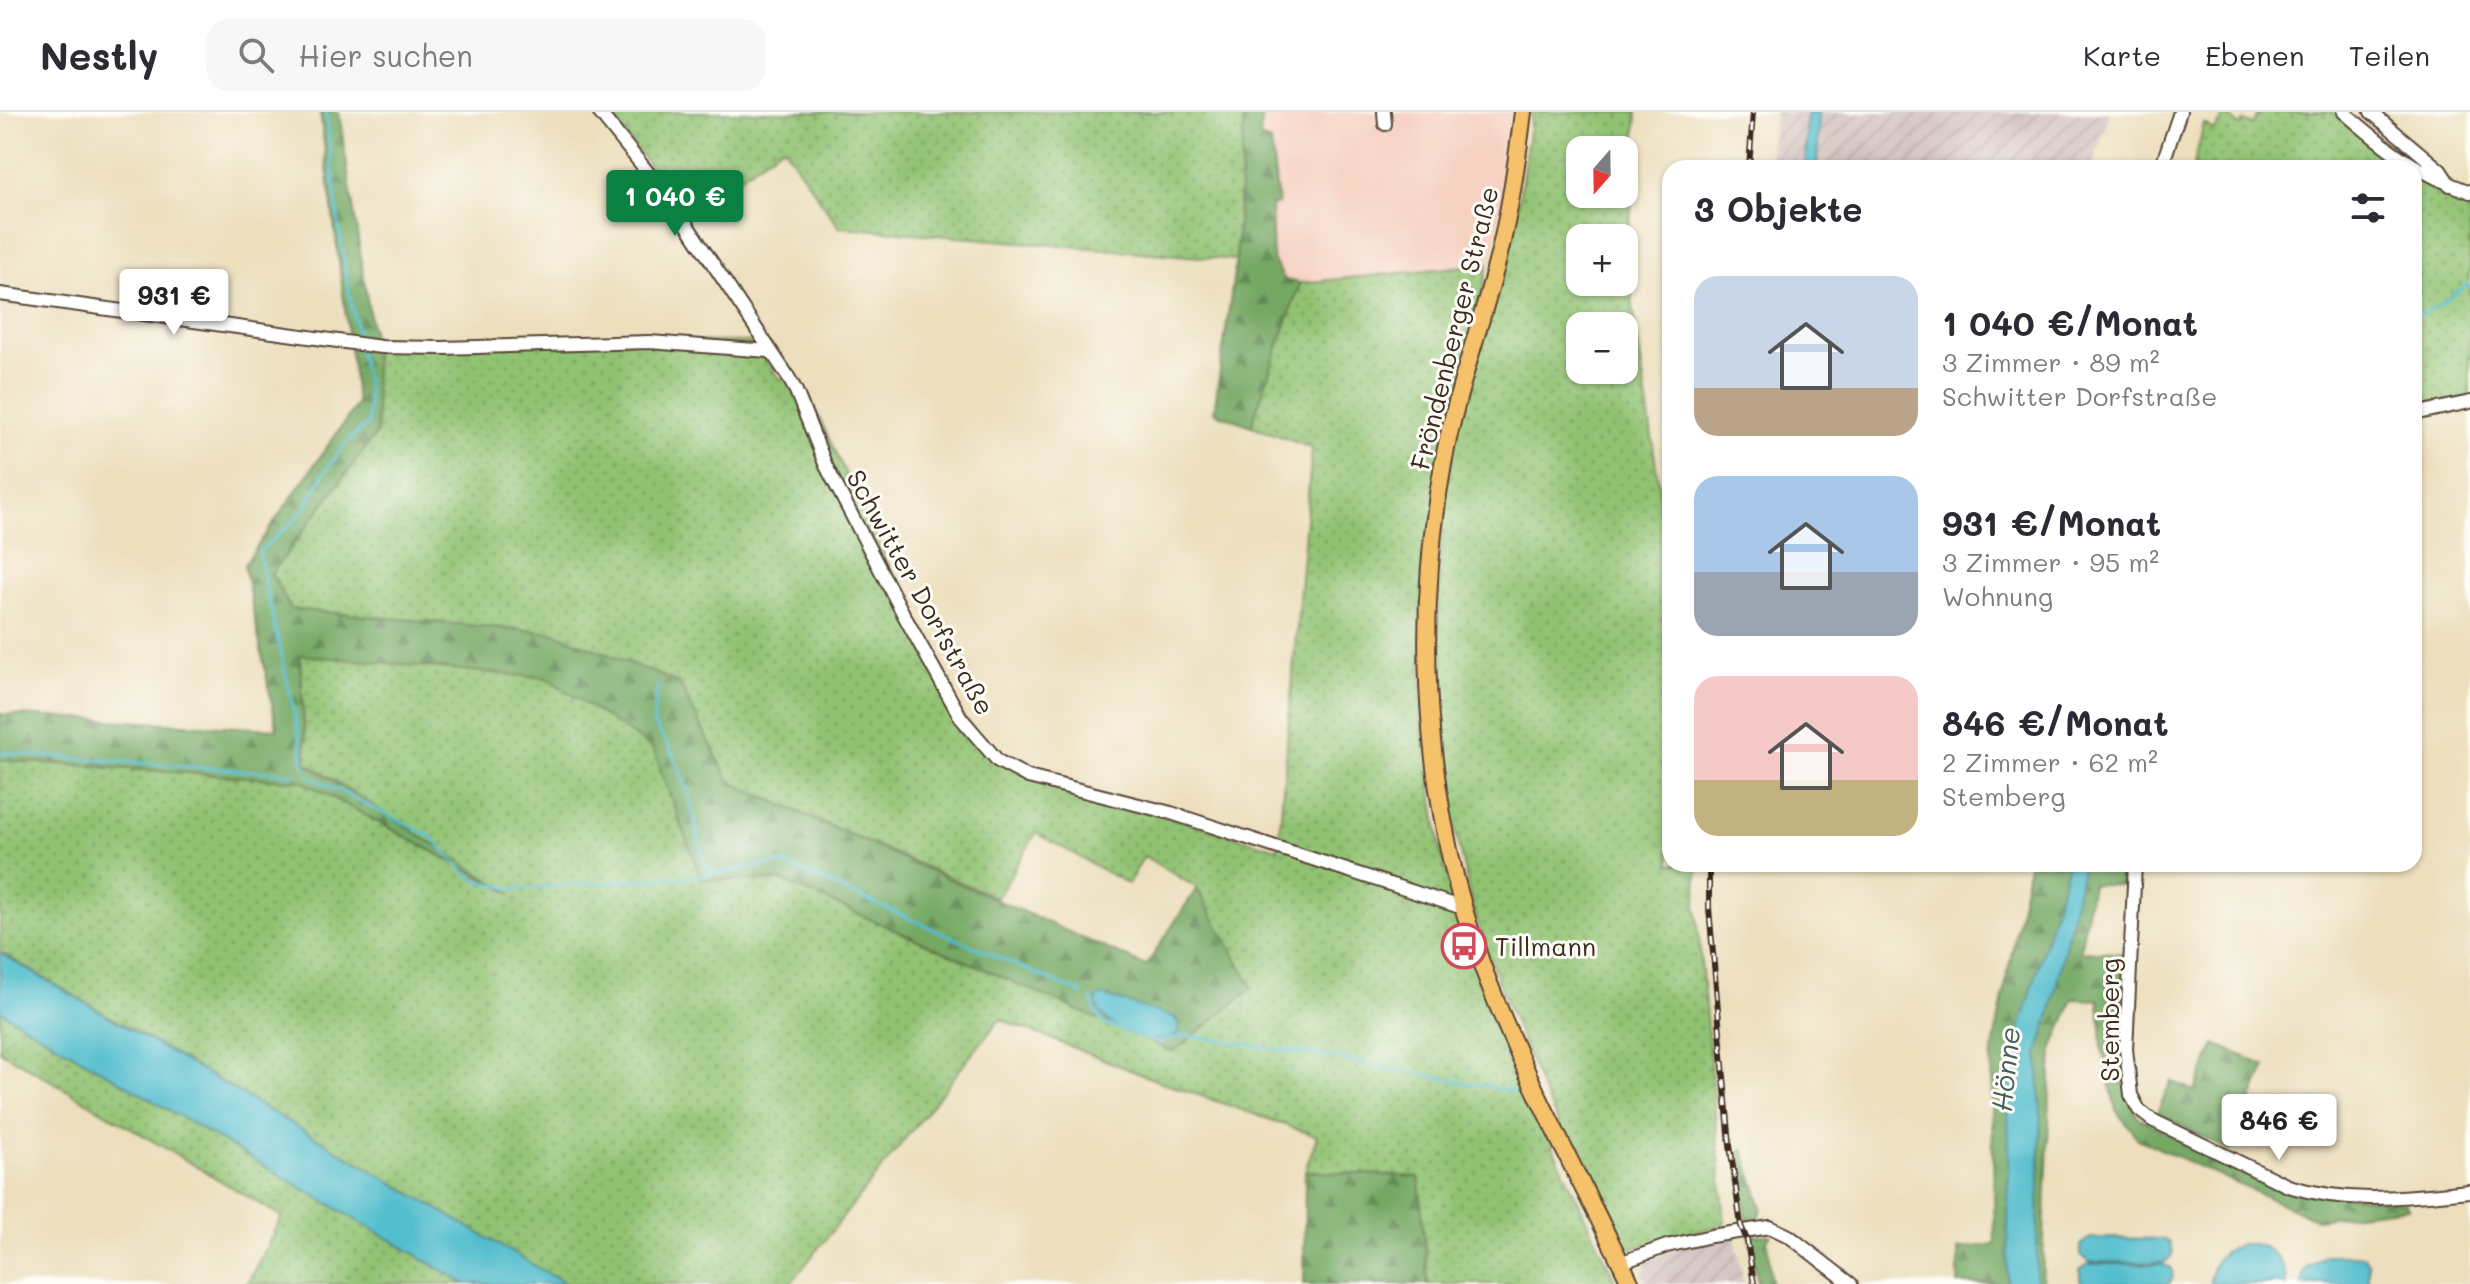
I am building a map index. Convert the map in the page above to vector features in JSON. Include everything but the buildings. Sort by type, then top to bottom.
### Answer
[{"type":"main road","name":"Fröndenberger Straße","points":[[1523,112],[1508,218],[1448,438],[1437,506],[1428,609],[1429,705],[1444,822],[1463,908],[1495,1000],[1536,1092],[1631,1284]]},
{"type":"street","name":"Schwitter Dorfstraße","points":[[599,112],[671,201],[796,391],[826,466],[961,718],[998,761],[1028,777],[1171,813],[1463,908]]},
{"type":"street","points":[[2164,160],[2180,112]]},
{"type":"street","points":[[2344,112],[2403,160]]},
{"type":"street","points":[[2371,112],[2440,170],[2450,185]]},
{"type":"street","points":[[2422,172],[2470,192]]},
{"type":"street","points":[[0,294],[360,344],[442,348],[649,342],[769,351]]},
{"type":"street","points":[[2422,412],[2470,402]]},
{"type":"street","name":"Stemberg","points":[[2135,872],[2126,1049],[2131,1095],[2139,1110],[2152,1120],[2288,1186],[2311,1192],[2361,1199],[2470,1191]]},
{"type":"street","points":[[1620,1263],[1676,1244],[1770,1227],[1796,1241],[1851,1284]]},
{"type":"shaded area","points":[[1263,112],[1513,112],[1503,210],[1488,264],[1300,283],[1285,280],[1273,260],[1271,204],[1277,204],[1260,139]]},
{"type":"shaded area","points":[[1775,112],[2110,112],[2095,160],[1770,160]]},
{"type":"shaded area","points":[[1735,1235],[1744,1284],[1647,1284],[1643,1274],[1647,1263],[1661,1255],[1684,1246]]},
{"type":"green space","points":[[320,112],[339,112],[373,338],[377,432],[271,574],[291,609],[555,633],[679,683],[730,782],[1146,966],[1197,888],[1253,988],[1173,1052],[783,881],[701,879],[653,749],[547,678],[300,655],[306,763],[512,894],[302,781],[0,760],[0,714],[277,729],[244,565],[357,404]]},
{"type":"green space","points":[[607,112],[1244,112],[1236,260],[839,227],[783,146],[688,214]]},
{"type":"green space","points":[[1244,112],[1263,112],[1260,138],[1271,142],[1278,204],[1271,205],[1273,260],[1285,280],[1300,283],[1251,426],[1214,412],[1236,260]]},
{"type":"green space","points":[[1532,112],[1637,112],[1635,136],[1566,136],[1566,208],[1631,208],[1630,224],[1566,224],[1566,296],[1631,296],[1634,312],[1566,312],[1566,384],[1638,384],[1638,341],[1662,506],[1662,872],[1697,872],[1696,906],[1725,1224],[1623,1251],[1542,1090],[1500,987],[1473,909],[1454,825],[1435,715],[1441,517],[1460,410],[1516,219]]},
{"type":"green space","points":[[2260,112],[2332,112],[2390,160],[2195,160],[2204,124],[2215,130],[2225,115],[2241,126],[2244,121],[2252,125]]},
{"type":"green space","points":[[2422,180],[2470,199],[2470,399],[2422,409]]},
{"type":"green space","points":[[1488,264],[1422,606],[1421,715],[1441,854],[1471,958],[1530,1099],[1617,1284],[1428,1284],[1418,1177],[1305,1171],[1317,1136],[1158,1081],[1000,1019],[790,1284],[565,1284],[0,952],[0,760],[302,781],[499,887],[306,762],[300,654],[547,678],[654,749],[701,879],[783,881],[1174,1052],[1197,888],[1144,856],[1128,884],[1036,833],[997,898],[730,782],[679,683],[555,633],[291,610],[271,574],[377,433],[373,338],[752,342],[779,378],[801,380],[959,712],[995,758],[1028,776],[1278,849],[1312,448],[1251,426],[1300,283]]},
{"type":"green space","points":[[2027,872],[2131,872],[2130,886],[2092,884],[2080,951],[2127,954],[2123,1051],[2131,1103],[2140,1119],[2279,1186],[2406,1203],[2409,1208],[2315,1219],[2138,1139],[2116,1110],[2102,1048],[2099,1000],[2073,999],[2052,1050],[2042,1284],[1958,1284],[1958,1249],[1995,1244],[1991,1059]]},
{"type":"green space","points":[[0,1011],[466,1284],[247,1284],[282,1217],[0,1051]]},
{"type":"green space","points":[[2215,1044],[2266,1066],[2230,1151],[2157,1113],[2171,1081],[2195,1091]]},
{"type":"green space","points":[[1743,1149],[1762,1208],[1758,1218],[1747,1225],[1738,1153]]},
{"type":"green space","points":[[1305,1171],[1419,1177],[1428,1284],[1304,1284]]},
{"type":"green space","points":[[1749,1235],[1771,1235],[1767,1240],[1772,1284],[1758,1284]]},
{"type":"water","points":[[1807,112],[1819,112],[1817,160],[1805,160]]},
{"type":"water","points":[[2066,872],[2081,872],[2051,1011],[2038,1054],[2041,1122],[2036,1284],[2007,1284],[2007,1074]]},
{"type":"water","points":[[0,953],[566,1284],[466,1284],[0,1011]]},
{"type":"water","points":[[1102,995],[1174,1017],[1179,1025],[1177,1035],[1161,1040],[1150,1039],[1119,1028],[1102,1015],[1097,998]]},
{"type":"water","points":[[2090,1238],[2162,1239],[2169,1242],[2173,1252],[2163,1263],[2090,1262],[2080,1256],[2080,1245]]},
{"type":"water","points":[[2245,1243],[2274,1254],[2283,1267],[2286,1284],[2210,1284],[2212,1269],[2219,1257],[2230,1248]]},
{"type":"water","points":[[2325,1255],[2363,1255],[2368,1263],[2368,1284],[2301,1284],[2305,1268]]},
{"type":"water","points":[[2089,1264],[2162,1264],[2171,1268],[2173,1276],[2169,1284],[2084,1284],[2080,1281],[2080,1270]]},
{"type":"waterway","points":[[326,112],[343,255],[360,341]]},
{"type":"waterway","points":[[2422,314],[2470,283]]},
{"type":"waterway","points":[[305,768],[259,552],[301,514],[346,442],[368,424],[368,392],[359,349]]},
{"type":"waterway","points":[[657,686],[653,723],[670,748],[688,792],[704,864],[716,873]]},
{"type":"waterway","points":[[0,753],[295,774]]},
{"type":"waterway","points":[[309,776],[430,836],[476,880],[513,889],[696,876],[782,863],[1083,994]]},
{"type":"waterway","points":[[1091,998],[1103,1023],[1158,1043],[1186,1035],[1323,1056],[1522,1093]]},
{"type":"railway","points":[[1750,160],[1753,112]]},
{"type":"railway","points":[[1709,872],[1709,908],[1730,1145],[1741,1226],[1747,1240],[1754,1284]]},
{"type":"place","name":"Tillmann","points":[[1464,946]]},
{"type":"water label","name":"Hönne","points":[[2005,1069]]}]
